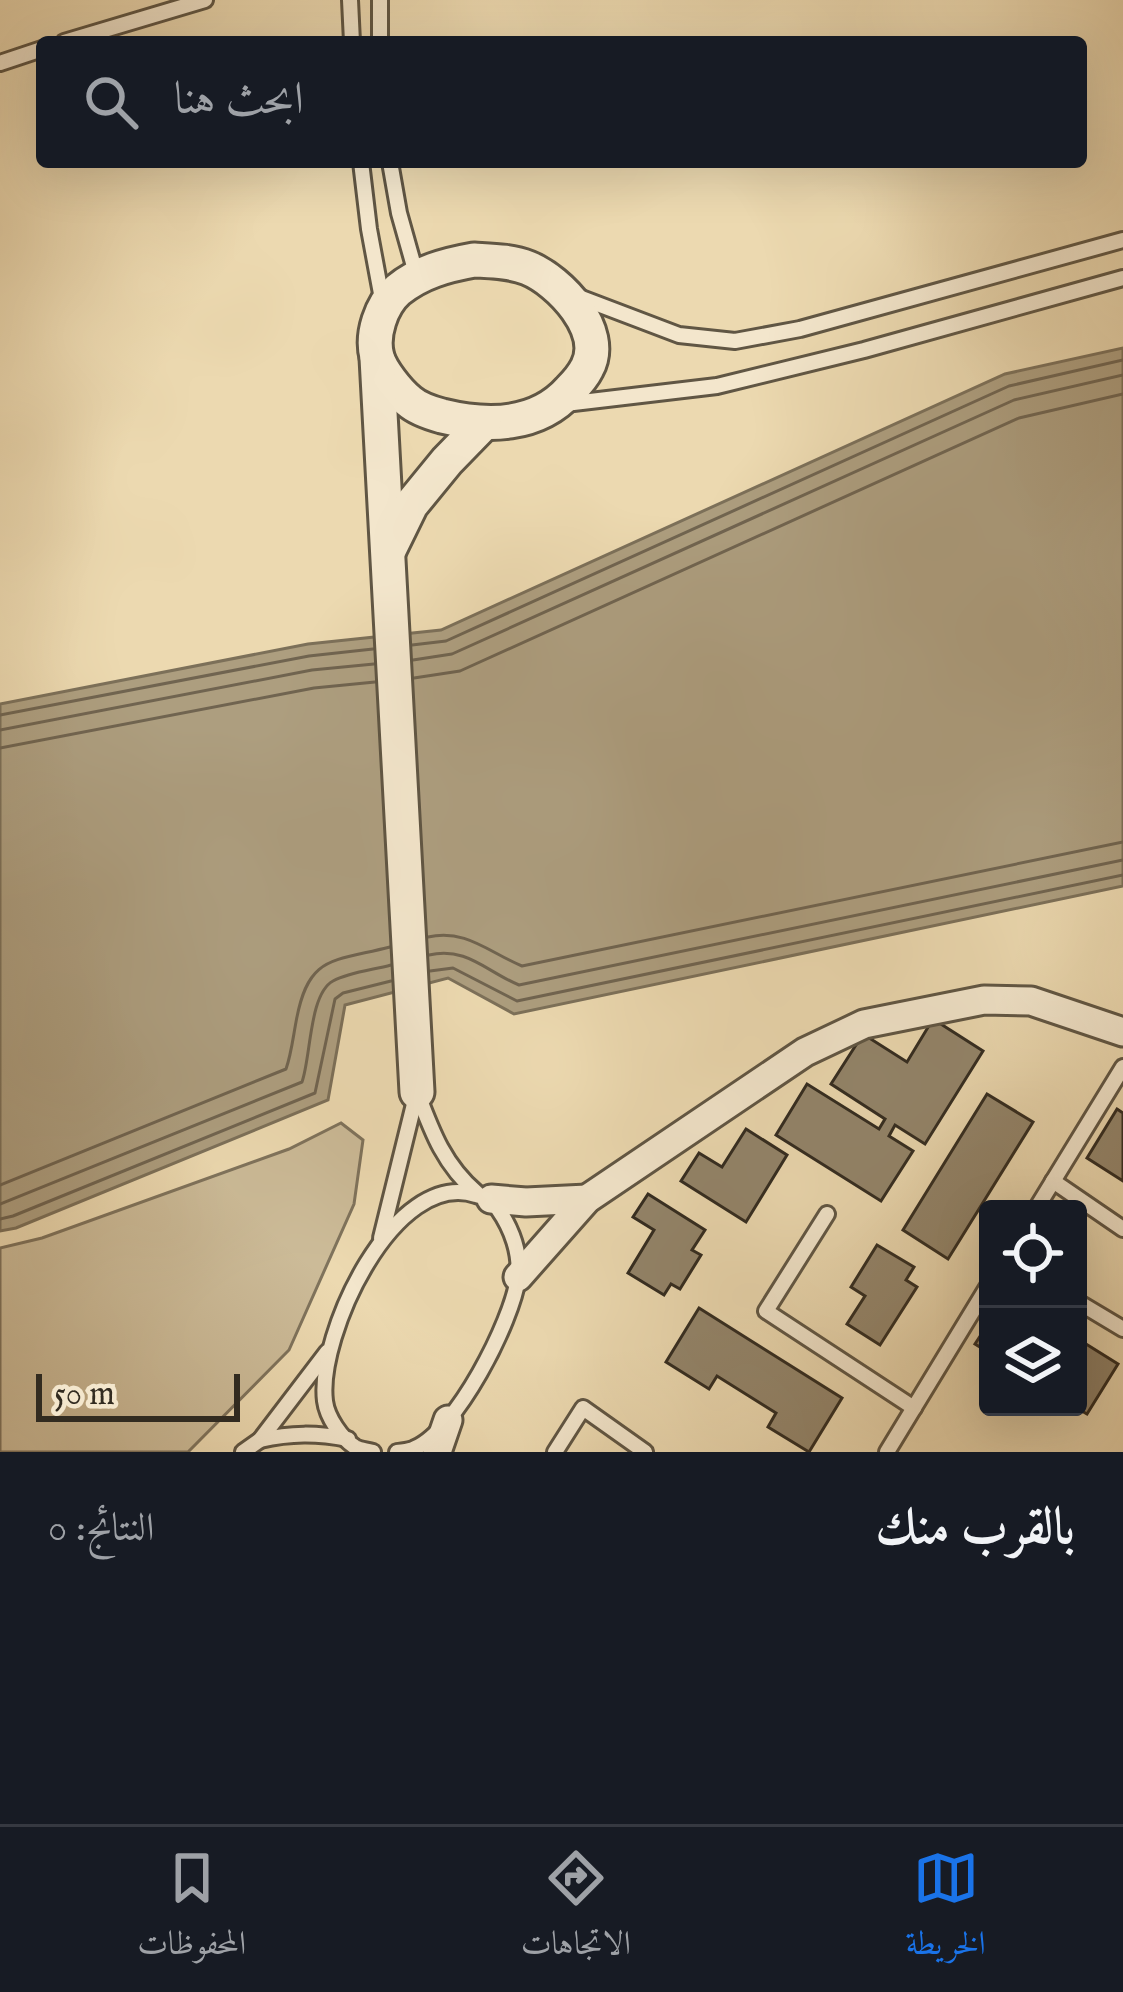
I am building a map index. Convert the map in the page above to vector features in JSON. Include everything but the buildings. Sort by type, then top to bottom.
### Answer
[{"type":"street","points":[[377,358],[410,403],[430,413],[484,423],[531,416],[554,405],[589,366],[591,352],[578,307],[529,268],[501,262],[474,260],[417,277],[394,293],[376,330],[377,358],[417,1092]]},
{"type":"street","points":[[388,552],[412,505],[484,423]]},
{"type":"street","points":[[518,1277],[587,1199],[805,1052],[865,1024],[984,1000],[1031,1001],[1123,1031]]},
{"type":"street","points":[[486,1198],[526,1202],[587,1199]]},
{"type":"street","points":[[437,1452],[448,1420]]},
{"type":"lane","points":[[84,36],[205,0]]},
{"type":"lane","points":[[350,0],[352,36]]},
{"type":"lane","points":[[380,0],[380,36]]},
{"type":"lane","points":[[0,63],[36,51]]},
{"type":"lane","points":[[363,168],[384,308]]},
{"type":"lane","points":[[391,168],[417,277]]},
{"type":"lane","points":[[558,288],[679,335],[735,341],[800,328],[1123,240]]},
{"type":"lane","points":[[554,405],[717,386],[1123,278]]},
{"type":"lane","points":[[1041,1200],[1123,1067]]},
{"type":"lane","points":[[397,1452],[416,1448],[448,1420],[469,1391],[500,1332],[518,1277],[517,1251],[507,1222],[486,1198],[458,1178],[439,1150],[417,1092]]},
{"type":"lane","points":[[379,1246],[417,1092]]},
{"type":"lane","points":[[1053,1181],[1123,1228]]},
{"type":"lane","points":[[373,1452],[355,1447],[333,1424],[326,1402],[329,1360],[341,1316],[363,1267],[392,1230],[429,1198],[466,1191],[486,1198]]},
{"type":"lane","points":[[827,1214],[766,1310],[914,1408]]},
{"type":"lane","points":[[887,1452],[979,1301]]},
{"type":"lane","points":[[1087,1307],[1123,1329]]},
{"type":"lane","points":[[243,1452],[260,1440],[333,1343]]},
{"type":"lane","points":[[555,1452],[583,1408],[645,1452]]},
{"type":"lane","points":[[260,1440],[320,1433],[348,1439]]},
{"type":"shaded area","points":[[341,1123],[363,1140],[354,1204],[289,1350],[188,1452],[0,1452],[0,1248],[42,1238],[289,1149]]},
{"type":"water","points":[[1123,348],[1123,886],[514,1014],[448,978],[345,1005],[328,1100],[0,1231],[0,704],[308,644],[441,630],[1005,374]]}]
